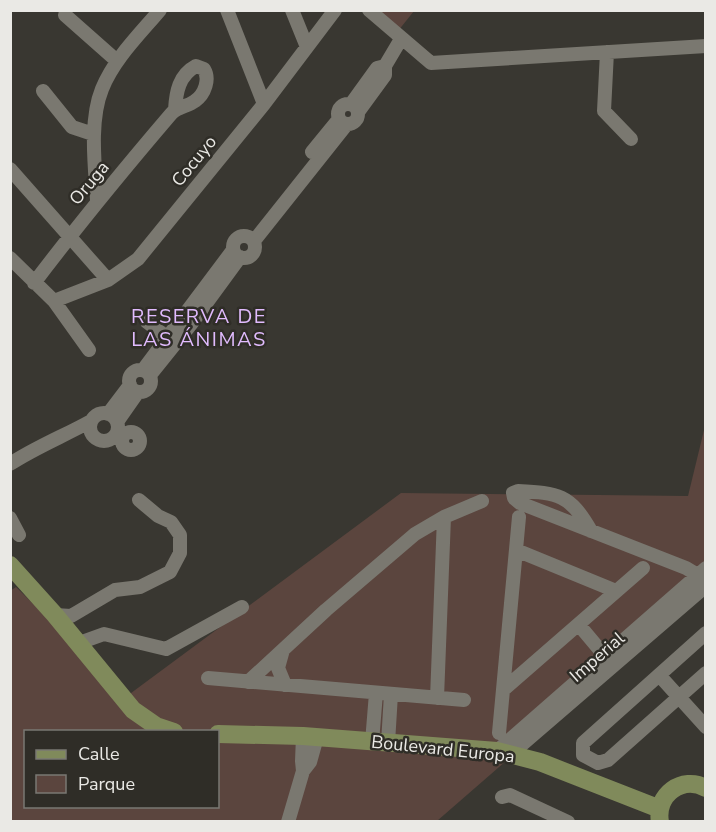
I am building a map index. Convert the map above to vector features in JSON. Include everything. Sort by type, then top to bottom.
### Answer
[{"type":"main road","points":[[10,565],[134,710],[156,726],[168,730]]},
{"type":"main road","name":"Boulevard Europa","points":[[219,734],[502,746],[566,771],[660,815]]},
{"type":"main road","points":[[660,815],[663,799],[670,791],[679,785],[704,783]]},
{"type":"street","points":[[98,200],[93,134],[101,90],[117,61],[160,10]]},
{"type":"street","points":[[227,10],[264,104]]},
{"type":"street","points":[[292,10],[307,47]]},
{"type":"street","name":"Cocuyo","points":[[54,301],[108,280],[138,259],[264,104],[335,10]]},
{"type":"street","points":[[369,10],[431,63],[705,46]]},
{"type":"street","points":[[65,15],[117,61]]},
{"type":"street","points":[[146,373],[237,254],[248,257],[253,252],[250,239],[343,121],[339,109],[344,104],[354,108],[377,68],[385,66],[401,39]]},
{"type":"street","points":[[607,52],[604,111],[631,139]]},
{"type":"street","points":[[43,91],[72,128],[93,134]]},
{"type":"street","name":"Oruga","points":[[34,283],[98,200],[175,110]]},
{"type":"street","points":[[10,169],[108,280]]},
{"type":"street","points":[[10,258],[54,301],[89,350]]},
{"type":"street","points":[[146,373],[168,338],[187,321]]},
{"type":"street","points":[[147,322],[168,338]]},
{"type":"street","points":[[55,441],[108,440],[134,389],[130,375],[136,370],[146,373]]},
{"type":"street","points":[[10,464],[26,453],[55,441],[91,421],[98,415],[117,426]]},
{"type":"street","points":[[91,421],[90,429],[96,439]]},
{"type":"street","points":[[502,746],[604,656],[703,577],[686,568],[591,531],[520,503],[514,498],[513,493],[529,491],[558,495],[581,514],[591,531]]},
{"type":"street","points":[[55,615],[71,616],[115,590],[140,587],[170,572],[180,552],[180,535],[171,522],[158,516],[139,500]]},
{"type":"street","points":[[248,681],[415,534],[444,517],[482,501]]},
{"type":"street","points":[[437,698],[444,517]]},
{"type":"street","points":[[502,746],[503,690],[519,517]]},
{"type":"street","points":[[10,518],[18,534]]},
{"type":"street","points":[[516,550],[616,591]]},
{"type":"street","points":[[503,690],[643,568]]},
{"type":"street","name":"Imperial","points":[[502,746],[615,667],[703,577]]},
{"type":"street","points":[[79,643],[104,634],[166,649],[242,607]]},
{"type":"street","points":[[579,625],[615,667]]},
{"type":"street","points":[[705,633],[582,743],[583,755],[598,763],[608,760],[705,673]]},
{"type":"street","points":[[283,650],[278,668],[285,685]]},
{"type":"street","points":[[659,675],[705,727]]},
{"type":"street","points":[[208,678],[464,700]]},
{"type":"street","points":[[376,693],[380,742]]},
{"type":"street","points":[[380,742],[391,694]]},
{"type":"street","points":[[288,822],[303,771],[302,760],[310,737]]},
{"type":"street","points":[[549,822],[506,803],[502,797],[510,795],[568,822]]},
{"type":"green space","points":[[375,11],[414,11],[398,31]]},
{"type":"green space","points":[[705,426],[705,588],[437,821],[11,822],[10,591],[16,587],[127,696],[401,493],[688,496]]},
{"type":"district","name":"RESERVA DE LAS ÁNIMAS","points":[[199,328]]}]
